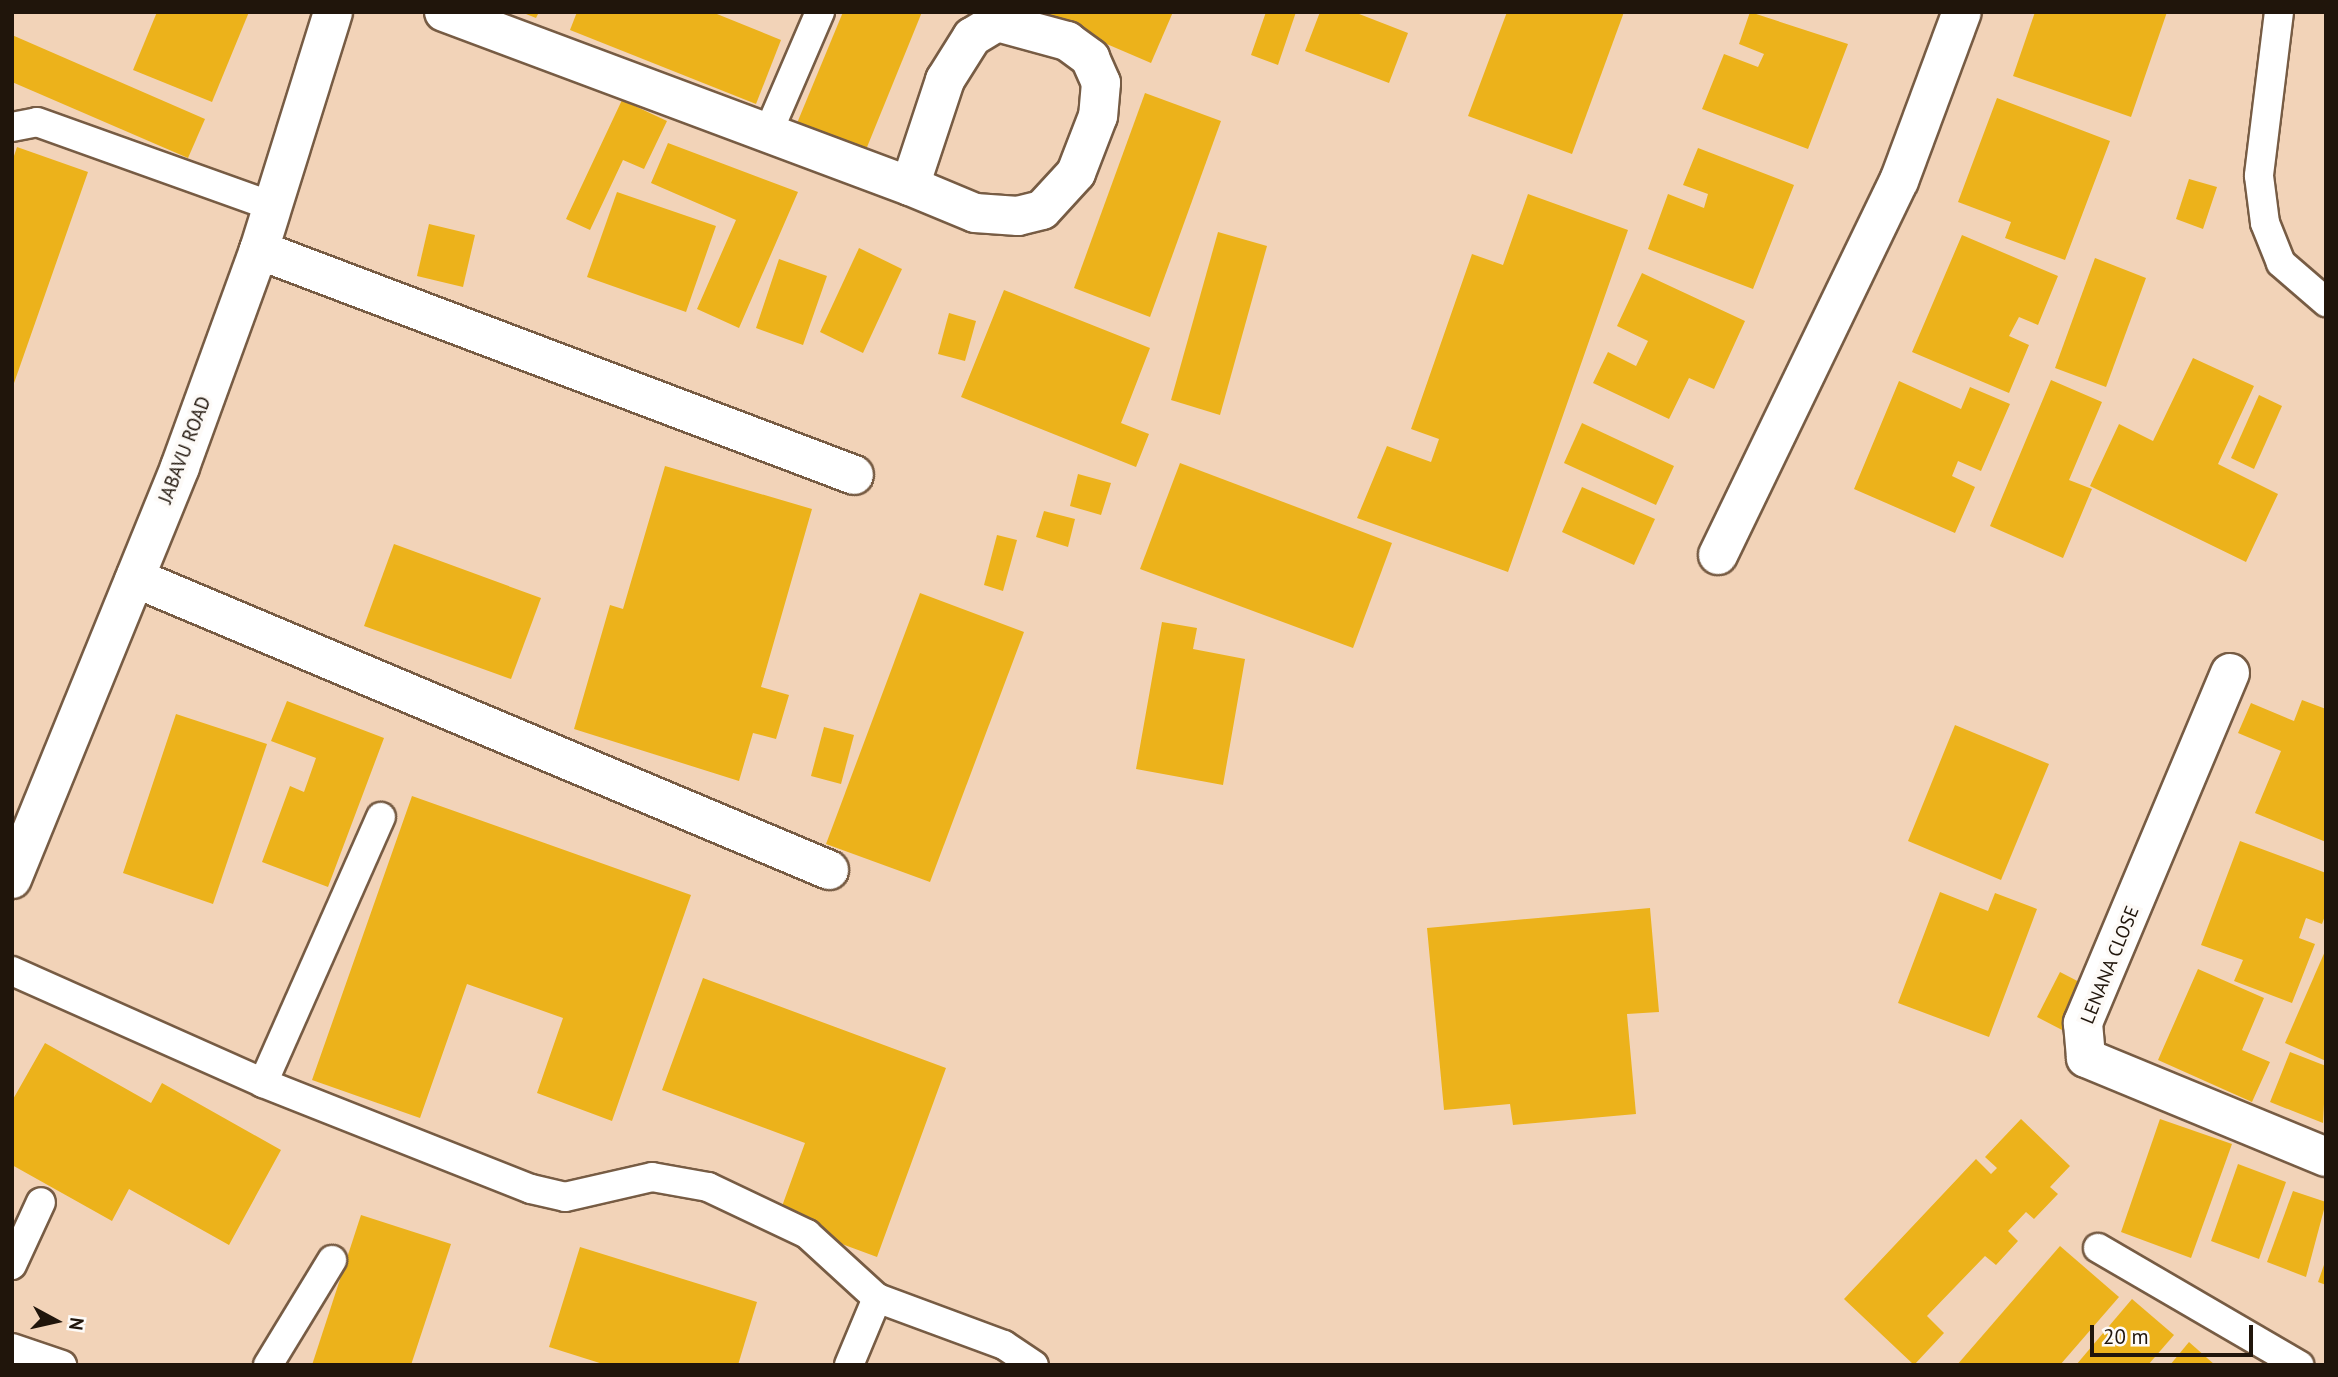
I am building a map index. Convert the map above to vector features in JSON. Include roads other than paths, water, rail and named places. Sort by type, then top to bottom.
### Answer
[{"type":"street","name":"JABAVU ROAD","points":[[12,879],[135,578],[259,250],[333,12]]},
{"type":"street","points":[[444,12],[767,135],[910,186],[975,213],[1017,216],[1042,210],[1076,173],[1098,116],[1101,83],[1090,58],[1067,41],[1030,27],[998,22],[972,37],[944,80],[910,186]]},
{"type":"street","points":[[1718,555],[1899,181],[1962,12]]},
{"type":"street","points":[[259,250],[854,475]]},
{"type":"street","points":[[135,578],[829,870]]},
{"type":"street","name":"LENANA CLOSE","points":[[2230,673],[2083,1023],[2086,1058],[2326,1157]]},
{"type":"lane","points":[[767,135],[820,12]]},
{"type":"lane","points":[[2279,12],[2259,176],[2265,223],[2281,263],[2326,302]]},
{"type":"lane","points":[[12,127],[37,122],[272,206]]},
{"type":"lane","points":[[263,1083],[381,817]]},
{"type":"lane","points":[[12,971],[263,1083],[531,1189],[565,1196],[652,1177],[708,1187],[807,1234],[877,1298],[1004,1345],[1034,1365]]},
{"type":"lane","points":[[12,1265],[41,1202]]},
{"type":"lane","points":[[2098,1248],[2299,1365]]},
{"type":"lane","points":[[268,1365],[332,1260]]},
{"type":"lane","points":[[849,1365],[877,1298]]},
{"type":"lane","points":[[12,1348],[62,1365]]}]
